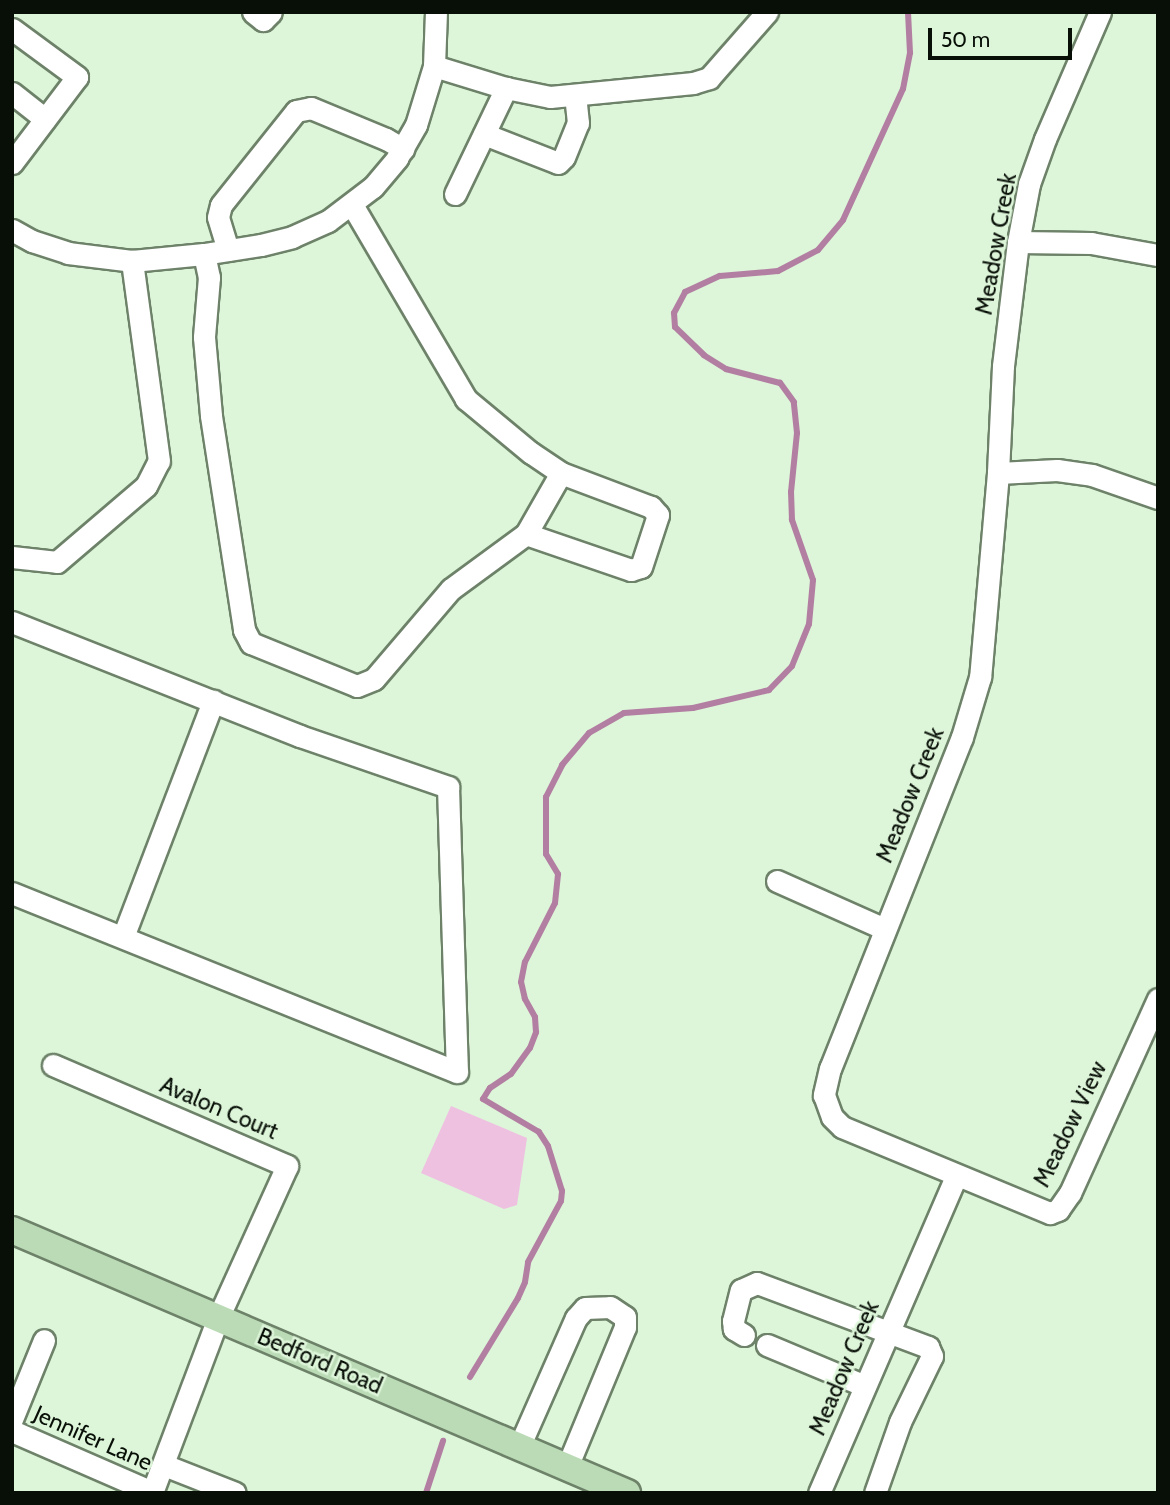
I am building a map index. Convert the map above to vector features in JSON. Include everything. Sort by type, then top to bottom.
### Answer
[{"type":"main road","name":"Bedford Road","points":[[12,1230],[627,1493]]},
{"type":"street","points":[[253,12],[263,20],[271,12]]},
{"type":"street","points":[[12,230],[32,241],[68,253],[132,261],[204,254],[292,237],[352,205],[373,187],[402,149],[416,125],[434,66],[436,12]]},
{"type":"street","points":[[434,66],[506,88],[550,97],[693,83],[709,79],[767,12]]},
{"type":"street","name":"Meadow Creek","points":[[819,1493],[956,1176],[842,1127],[832,1117],[824,1095],[830,1068],[962,737],[980,677],[998,473],[1003,366],[1018,242],[1029,184],[1041,150],[1100,12]]},
{"type":"street","points":[[12,29],[77,77],[12,163]]},
{"type":"street","points":[[455,194],[506,88]]},
{"type":"street","points":[[12,93],[45,119]]},
{"type":"street","points":[[484,134],[558,163],[564,157],[578,123],[575,95]]},
{"type":"street","points":[[228,250],[218,218],[221,205],[296,111],[311,108],[386,139],[402,149]]},
{"type":"street","points":[[352,205],[466,399],[531,453],[561,473],[651,507],[658,515],[641,567],[631,570],[526,534]]},
{"type":"street","points":[[1018,242],[1091,243],[1158,255]]},
{"type":"street","points":[[204,254],[209,277],[204,337],[211,416],[244,631],[251,643],[262,650],[357,686],[374,679],[451,589],[526,534],[561,473]]},
{"type":"street","points":[[12,557],[57,562],[146,486],[159,461],[132,261]]},
{"type":"street","points":[[998,473],[1057,470],[1092,475],[1128,485],[1158,498]]},
{"type":"street","points":[[12,622],[300,736],[448,787],[457,1072],[12,893]]},
{"type":"street","points":[[122,937],[213,701]]},
{"type":"street","points":[[777,881],[885,929]]},
{"type":"street","name":"Meadow View","points":[[956,1176],[1039,1210],[1050,1213],[1058,1210],[1070,1193],[1158,999]]},
{"type":"street","name":"Avalon Court","points":[[53,1065],[287,1166],[218,1318]]},
{"type":"street","points":[[744,1335],[734,1329],[733,1321],[741,1290],[757,1283],[928,1347],[932,1356],[900,1422],[875,1493]]},
{"type":"street","points":[[519,1447],[576,1318],[585,1308],[610,1307],[623,1314],[626,1322],[567,1467]]},
{"type":"street","points":[[152,1492],[218,1318]]},
{"type":"street","points":[[12,1419],[44,1340]]},
{"type":"street","points":[[766,1345],[865,1386]]},
{"type":"street","name":"Jennifer Lane","points":[[12,1431],[152,1492]]},
{"type":"street","points":[[164,1465],[235,1493]]},
{"type":"shaded area","points":[[451,1106],[527,1138],[517,1205],[504,1209],[421,1173]]},
{"type":"waterway","points":[[470,1377],[518,1298],[525,1282],[528,1262],[561,1201],[562,1191],[548,1146],[539,1132],[483,1099],[490,1088],[511,1074],[530,1048],[536,1032],[535,1017],[525,999],[521,982],[525,962],[555,903],[558,874],[546,854],[546,797],[562,765],[589,733],[624,713],[693,708],[769,690],[792,666],[809,624],[813,580],[792,520],[791,492],[797,433],[794,402],[780,383],[726,369],[704,355],[675,327],[674,313],[685,292],[720,276],[778,271],[818,250],[843,220],[903,89],[910,53],[908,12]]},
{"type":"waterway","points":[[426,1493],[443,1441]]}]
